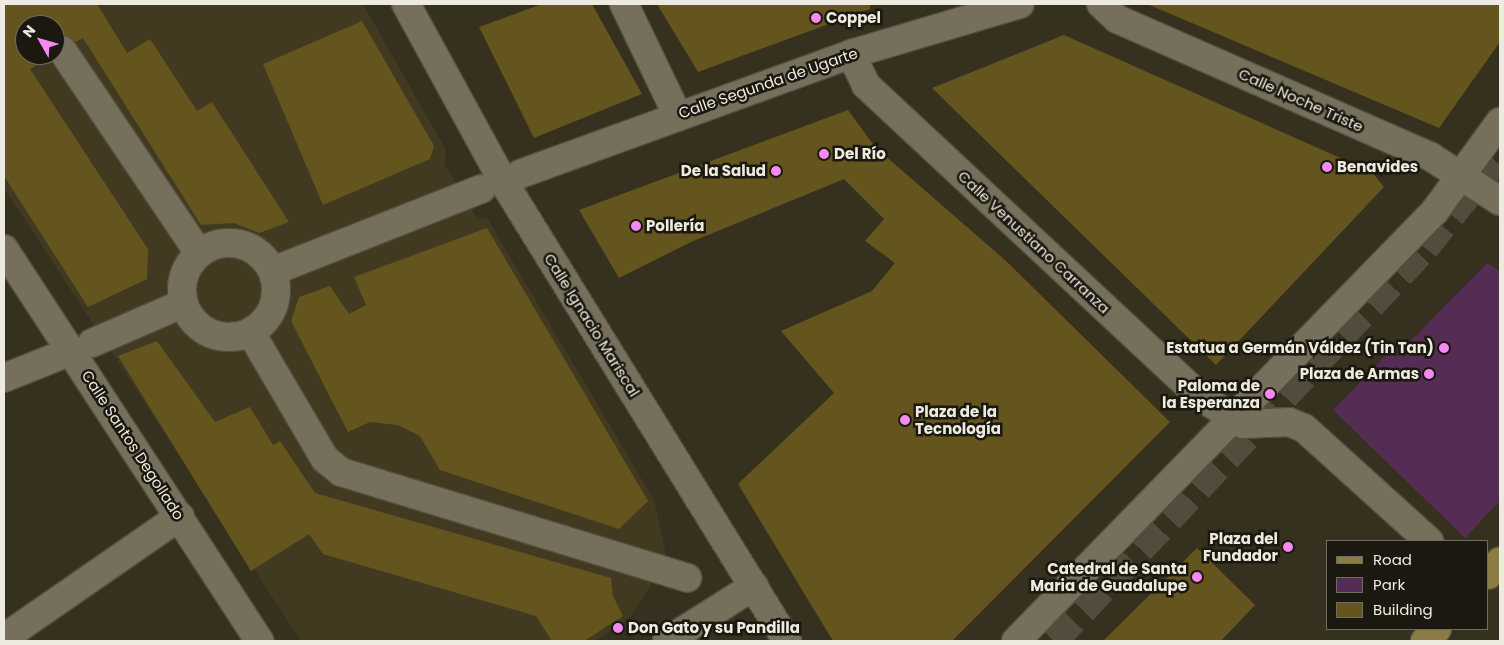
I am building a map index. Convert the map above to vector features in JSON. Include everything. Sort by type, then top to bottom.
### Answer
[{"type":"main road","points":[[1489,574],[1500,561]]},
{"type":"main road","points":[[1425,641],[1436,630]]},
{"type":"street","name":"Calle Ignacio Mariscal","points":[[406,4],[503,181],[787,641]]},
{"type":"street","points":[[624,4],[677,114]]},
{"type":"street","name":"Calle Segunda de Ugarte","points":[[520,174],[677,114],[852,54],[1020,4]]},
{"type":"street","name":"Calle Noche Triste","points":[[1101,4],[1117,20],[1464,176],[1500,201]]},
{"type":"street","points":[[65,54],[199,253]]},
{"type":"street","name":"Calle Venustiano Carranza","points":[[852,54],[866,85],[1202,397],[1230,419]]},
{"type":"street","points":[[1016,641],[1230,419],[1370,279],[1464,176],[1500,122]]},
{"type":"street","points":[[273,271],[481,189]]},
{"type":"street","points":[[215,244],[249,246],[273,271],[274,306],[251,333],[235,337],[210,333],[191,318],[184,303],[182,285],[188,267],[199,253],[215,244]]},
{"type":"street","name":"Calle Santos Degollado","points":[[4,249],[82,347],[180,516],[260,641]]},
{"type":"street","points":[[4,378],[184,303]]},
{"type":"street","points":[[251,333],[325,459],[341,472],[687,578]]},
{"type":"street","points":[[1230,419],[1243,424],[1289,422],[1304,428],[1428,540]]},
{"type":"street","points":[[5,638],[180,516]]},
{"type":"street","points":[[667,641],[754,586]]},
{"type":"shaded area","points":[[4,4],[363,4],[446,150],[445,165],[478,219],[487,218],[654,500],[667,560],[630,617],[595,641],[301,641],[4,188]]},
{"type":"green space","name":"Plaza de Armas","points":[[1487,263],[1500,271],[1500,501],[1465,538],[1333,410],[1389,352],[1395,357]]},
{"type":"building","points":[[4,4],[97,4],[127,53],[150,39],[197,111],[212,102],[289,222],[259,233],[234,223],[201,225],[83,38],[76,42],[65,36],[65,15],[15,15],[15,65],[37,65],[30,69],[148,249],[147,279],[88,307],[4,176]]},
{"type":"building","points":[[542,4],[592,4],[642,94],[534,138],[479,27]]},
{"type":"building","points":[[657,4],[870,4],[870,9],[698,72]]},
{"type":"building","points":[[1147,4],[1500,4],[1500,42],[1439,128]]},
{"type":"building","points":[[362,21],[434,146],[430,159],[323,205],[263,64]]},
{"type":"building","points":[[1064,35],[1372,172],[1384,187],[1216,365],[932,88]]},
{"type":"building","points":[[848,110],[875,147],[1005,260],[1170,422],[952,641],[833,641],[738,484],[834,393],[781,331],[872,291],[895,263],[865,241],[884,219],[844,179],[691,242],[619,278],[579,210]]},
{"type":"building","points":[[487,228],[648,501],[619,529],[440,470],[420,436],[398,425],[370,422],[348,432],[291,321],[299,297],[330,286],[349,314],[366,305],[354,277]]},
{"type":"building","points":[[157,341],[215,422],[250,407],[273,445],[280,441],[315,493],[611,578],[613,596],[623,616],[584,641],[552,641],[536,616],[323,554],[309,534],[251,571],[118,356]]},
{"type":"building","name":"Catedral de Santa Maria de Guadalupe","points":[[1197,548],[1255,605],[1221,641],[1103,641]]},
{"type":"tunnel","points":[[1054,641],[1425,248],[1500,155]]},
{"type":"place","name":"Coppel","points":[[816,18]]},
{"type":"place","name":"Del Río","points":[[824,154]]},
{"type":"place","name":"Benavides","points":[[1327,167]]},
{"type":"place","name":"De la Salud","points":[[776,171]]},
{"type":"place","name":"Pollería","points":[[636,226]]},
{"type":"place","name":"Estatua a Germán Váldez (Tin Tan)","points":[[1444,348]]},
{"type":"place","name":"Plaza de Armas","points":[[1429,374]]},
{"type":"place","name":"Paloma de la Esperanza","points":[[1270,394]]},
{"type":"place","name":"Plaza de la Tecnología","points":[[905,420]]},
{"type":"place","name":"Plaza del Fundador","points":[[1288,547]]},
{"type":"place","name":"Catedral de Santa Maria de Guadalupe","points":[[1197,577]]},
{"type":"place","name":"Don Gato y su Pandilla","points":[[618,628]]}]
